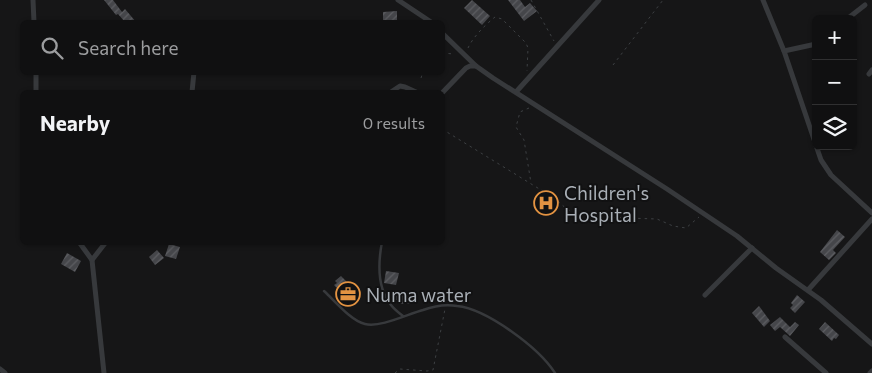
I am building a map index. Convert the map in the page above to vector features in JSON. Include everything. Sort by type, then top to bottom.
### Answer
[{"type":"street","points":[[33,0],[34,20]]},
{"type":"street","points":[[398,0],[428,20]]},
{"type":"street","points":[[516,92],[556,45],[599,0]]},
{"type":"street","points":[[763,0],[784,51],[821,160],[831,175],[872,213]]},
{"type":"street","points":[[852,15],[865,5]]},
{"type":"street","points":[[445,36],[476,66],[704,213],[808,290],[872,344]]},
{"type":"street","points":[[784,51],[812,45]]},
{"type":"street","points":[[445,90],[466,68],[476,66]]},
{"type":"street","points":[[36,75],[36,90]]},
{"type":"street","points":[[192,90],[194,75]]},
{"type":"street","points":[[394,90],[400,86],[412,90]]},
{"type":"street","points":[[808,290],[872,219]]},
{"type":"street","points":[[81,245],[92,260],[104,373]]},
{"type":"street","points":[[92,260],[104,245]]},
{"type":"street","points":[[705,295],[752,248]]},
{"type":"street","points":[[785,338],[826,373]]},
{"type":"street","points":[[0,369],[5,373]]},
{"type":"lane","points":[[381,245],[378,260],[382,290],[391,305],[403,316]]},
{"type":"lane","points":[[324,291],[363,324],[375,325],[432,307],[456,306],[475,310],[498,322],[538,352],[556,373]]},
{"type":"path","points":[[531,0],[556,45]]},
{"type":"path","points":[[613,65],[663,0]]},
{"type":"path","points":[[445,53],[464,55],[475,36],[495,17],[502,19],[526,43],[528,48],[526,79]]},
{"type":"path","points":[[531,184],[524,140],[516,127],[520,112],[536,105]]},
{"type":"path","points":[[445,131],[554,198],[568,210],[597,217],[657,219],[673,226],[686,228],[704,213]]},
{"type":"path","points":[[395,373],[400,369],[433,370],[446,306]]},
{"type":"building","points":[[104,0],[113,0],[122,12],[125,9],[134,20],[123,20],[118,14],[116,15]]},
{"type":"building","points":[[472,0],[490,16],[482,25],[464,8]]},
{"type":"building","points":[[508,0],[520,0],[525,7],[530,3],[537,11],[524,21]]},
{"type":"building","points":[[397,11],[397,20],[383,20],[383,12]]},
{"type":"building","points":[[837,230],[845,237],[833,250],[836,253],[829,260],[820,252]]},
{"type":"building","points":[[169,245],[180,247],[176,259],[165,256]]},
{"type":"building","points":[[157,250],[164,258],[155,265],[149,257]]},
{"type":"building","points":[[67,253],[81,261],[75,272],[61,264]]},
{"type":"building","points":[[386,271],[399,273],[396,285],[384,283]]},
{"type":"building","points":[[341,276],[356,291],[347,298],[334,285],[337,283],[335,281]]},
{"type":"building","points":[[417,292],[416,303],[398,304],[398,300],[395,300],[395,293]]},
{"type":"building","points":[[797,295],[805,302],[795,313],[790,308]]},
{"type":"building","points":[[759,306],[770,321],[764,327],[752,313]]},
{"type":"building","points":[[780,317],[790,327],[795,322],[799,325],[790,336],[780,327],[775,331],[770,325]]},
{"type":"building","points":[[825,322],[839,335],[832,341],[819,329]]},
{"type":"place","name":"Children's Hospital","points":[[546,203]]},
{"type":"place","name":"Numa water","points":[[348,294]]}]
